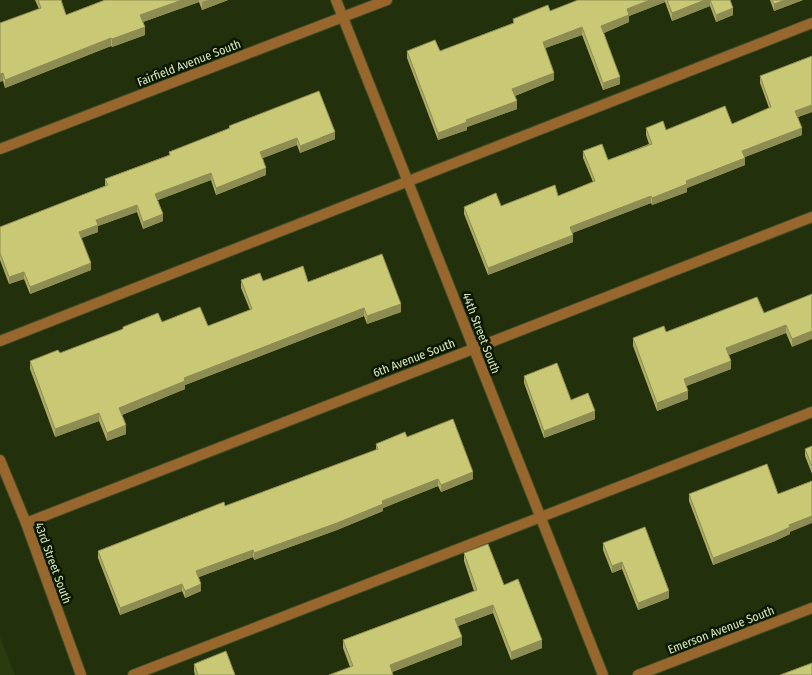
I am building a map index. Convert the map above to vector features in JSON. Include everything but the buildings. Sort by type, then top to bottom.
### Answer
[{"type":"street","name":"44th Street South","points":[[336,0],[603,675]]},
{"type":"street","name":"Fairfield Avenue South","points":[[0,149],[387,0]]},
{"type":"street","points":[[0,341],[812,23]]},
{"type":"street","name":"6th Avenue South","points":[[26,523],[812,217]]},
{"type":"street","points":[[133,675],[812,412]]},
{"type":"street","name":"43rd Street South","points":[[0,460],[26,523],[81,675]]},
{"type":"street","name":"Emerson Avenue South","points":[[638,675],[812,608]]},
{"type":"shaded area","points":[[0,637],[15,675],[0,675]]}]
